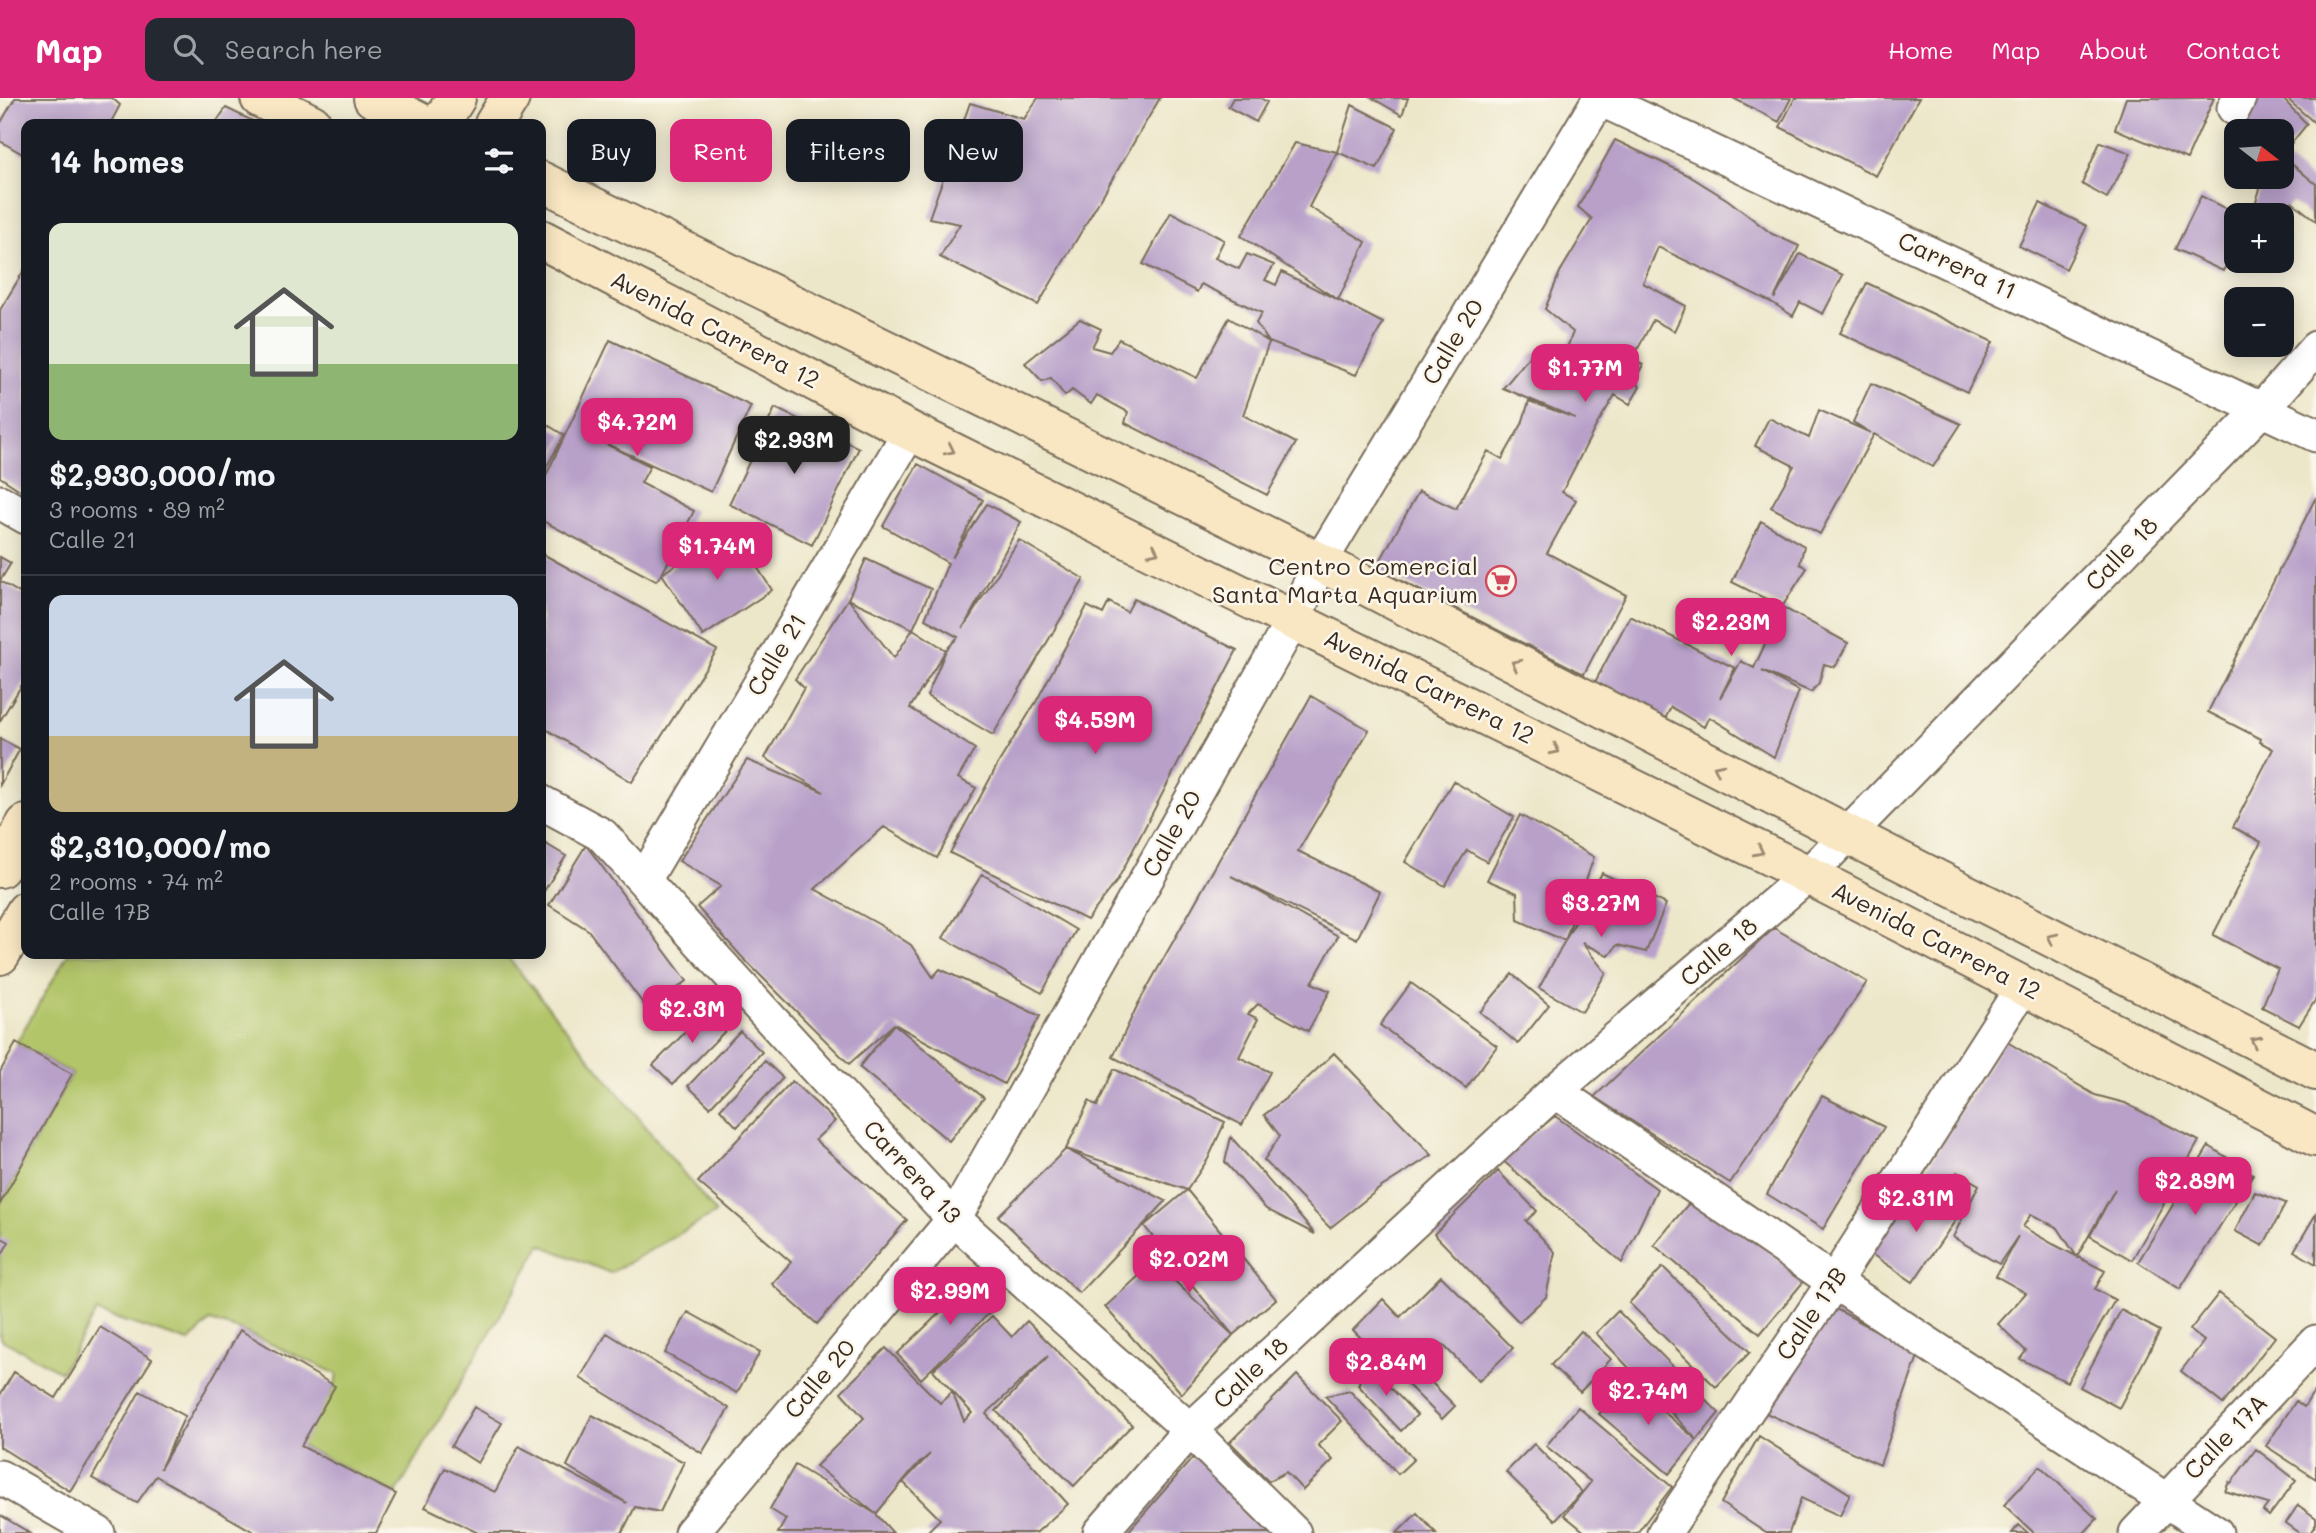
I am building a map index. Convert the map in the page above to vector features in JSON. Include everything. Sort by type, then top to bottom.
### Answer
[{"type":"street","points":[[260,98],[302,119]]},
{"type":"street","points":[[373,98],[413,119]]},
{"type":"street","points":[[442,119],[456,98]]},
{"type":"street","points":[[497,119],[510,98]]},
{"type":"street","name":"Carrera 11","points":[[1599,98],[2316,435]]},
{"type":"street","name":"Calle 20","points":[[691,1533],[954,1219],[1293,620],[1320,562],[1599,98]]},
{"type":"street","points":[[546,183],[1320,562],[2316,1072]]},
{"type":"street","name":"Avenida Carrera 12","points":[[546,242],[910,430],[2024,985],[2316,1137]]},
{"type":"street","name":"Calle 18","points":[[1100,1533],[1190,1430],[1555,1091],[1808,876],[2262,410],[2316,348]]},
{"type":"street","name":"Calle 21","points":[[643,880],[910,430]]},
{"type":"street","points":[[0,502],[21,514]]},
{"type":"street","name":"Carrera 13","points":[[546,805],[602,835],[954,1219],[1190,1430],[1294,1533]]},
{"type":"street","points":[[0,868],[21,832]]},
{"type":"street","points":[[0,955],[21,919]]},
{"type":"street","name":"Calle 17B","points":[[1664,1533],[1834,1282],[2024,985]]},
{"type":"street","points":[[1555,1091],[1834,1282],[2216,1533]]},
{"type":"street","name":"Calle 17A","points":[[2136,1533],[2316,1342]]},
{"type":"street","points":[[0,1477],[98,1533]]},
{"type":"green space","points":[[65,959],[508,959],[716,1213],[610,1273],[541,1245],[396,1494],[297,1444],[335,1386],[337,1374],[240,1330],[210,1321],[189,1342],[96,1312],[61,1372],[0,1339],[0,1204],[72,1074],[16,1043]]},
{"type":"building","points":[[15,98],[112,98],[120,105],[113,119],[21,119],[21,153],[0,141],[0,124]]},
{"type":"building","points":[[1038,98],[1160,98],[1038,305],[940,257],[960,224],[929,218],[942,182],[1023,182],[1023,119],[964,119],[970,103],[1024,119]]},
{"type":"building","points":[[1233,98],[1260,98],[1267,102],[1256,122],[1228,107]]},
{"type":"building","points":[[1372,98],[1408,98],[1402,115]]},
{"type":"building","points":[[1733,98],[1791,98],[1779,122]]},
{"type":"building","points":[[1795,98],[1919,98],[1876,176],[1780,127]]},
{"type":"building","points":[[2126,98],[2214,98],[2187,159],[2115,129]]},
{"type":"building","points":[[2258,98],[2282,98],[2307,124],[2294,140],[2294,119],[2244,119]]},
{"type":"building","points":[[2286,98],[2316,98],[2316,124]]},
{"type":"building","points":[[1352,105],[1397,128],[1377,169],[1337,152]]},
{"type":"building","points":[[226,108],[249,119],[218,119]]},
{"type":"building","points":[[1615,140],[1686,174],[1728,200],[1772,234],[1799,246],[1774,299],[1800,254],[1843,275],[1823,314],[1800,302],[1793,316],[1773,303],[1658,247],[1643,283],[1686,306],[1674,331],[1653,320],[1632,360],[1643,365],[1634,381],[1640,387],[1630,404],[1615,395],[1596,426],[1562,492],[1576,500],[1547,553],[1626,595],[1584,674],[1376,568],[1419,491],[1456,509],[1488,451],[1502,459],[1522,424],[1529,401],[1575,418],[1503,388],[1533,352],[1603,388],[1561,364],[1573,332],[1545,309],[1560,272],[1592,219],[1578,207]]},
{"type":"building","points":[[2100,142],[2131,153],[2107,198],[2082,184]]},
{"type":"building","points":[[1295,143],[1337,152],[1309,207],[1366,242],[1338,300],[1241,236]]},
{"type":"building","points":[[2294,166],[2316,184],[2316,221],[2292,202],[2256,203],[2260,189],[2294,189]]},
{"type":"building","points":[[2201,196],[2224,208],[2223,271],[2175,249]]},
{"type":"building","points":[[2040,203],[2087,226],[2066,269],[2019,246]]},
{"type":"building","points":[[1171,212],[1224,240],[1215,258],[1239,269],[1247,254],[1274,265],[1265,280],[1276,285],[1282,272],[1383,323],[1356,375],[1269,342],[1256,323],[1262,313],[1201,284],[1197,292],[1143,264]]},
{"type":"building","points":[[21,275],[21,491],[0,477],[0,310]]},
{"type":"building","points":[[1867,283],[1993,342],[1967,392],[1840,333]]},
{"type":"building","points":[[1229,318],[1269,342],[1243,415],[1296,443],[1267,495],[1125,423],[1128,412],[1097,395],[1091,404],[1072,390],[1065,396],[1051,378],[1042,381],[1025,363],[1080,319],[1101,329],[1092,347],[1110,352],[1119,339],[1197,378]]},
{"type":"building","points":[[610,340],[751,406],[711,492],[600,441],[650,466],[641,483],[694,511],[656,581],[546,523],[546,475]]},
{"type":"building","points":[[1871,383],[1961,424],[1933,467],[1874,434],[1820,534],[1771,507],[1794,466],[1755,446],[1769,418],[1809,438],[1819,410],[1871,433],[1853,422]]},
{"type":"building","points":[[775,408],[859,448],[812,545],[729,504]]},
{"type":"building","points":[[546,424],[564,435],[546,468]]},
{"type":"building","points":[[918,464],[983,500],[952,558],[987,504],[1021,522],[963,628],[1019,540],[1084,579],[993,735],[927,696],[946,650],[958,637],[925,619],[948,563],[883,526]]},
{"type":"building","points":[[2316,497],[2316,999],[2299,1026],[2262,1007],[2278,969],[2213,935],[2261,842],[2233,827],[2273,749],[2260,742],[2261,739],[2208,712]]},
{"type":"building","points":[[1761,521],[1804,546],[1800,564],[1807,568],[1782,607],[1732,582]]},
{"type":"building","points":[[731,527],[772,590],[703,636],[662,574]]},
{"type":"building","points":[[546,556],[717,650],[632,782],[546,729]]},
{"type":"building","points":[[0,557],[11,563],[0,581]]},
{"type":"building","points":[[866,559],[931,589],[913,629],[848,599]]},
{"type":"building","points":[[0,581],[21,594],[21,686],[0,721]]},
{"type":"building","points":[[848,599],[894,658],[913,629],[946,650],[910,708],[975,749],[958,778],[976,788],[937,858],[884,827],[815,889],[911,945],[933,977],[940,969],[1040,1016],[1004,1084],[894,1024],[849,1064],[741,956],[697,907],[721,886],[679,861],[747,760],[824,792],[765,758],[804,688],[795,679]]},
{"type":"building","points":[[1134,599],[1237,650],[1117,881],[1087,920],[950,853],[1087,606],[1103,614],[1109,602],[1127,612]]},
{"type":"building","points":[[1782,607],[1848,643],[1835,667],[1824,664],[1819,683],[1811,692],[1762,671],[1799,691],[1774,757],[1709,717],[1704,727],[1671,707],[1665,719],[1595,682],[1630,616],[1735,668],[1720,698],[1741,661],[1754,668]]},
{"type":"building","points":[[1311,696],[1369,730],[1298,851],[1380,892],[1357,939],[1231,876],[1338,936],[1312,983],[1330,991],[1308,1031],[1258,1004],[1248,1014],[1258,1019],[1239,1057],[1270,1072],[1242,1125],[1113,1057],[1138,1004]]},
{"type":"building","points":[[0,739],[20,749],[0,785]]},
{"type":"building","points":[[1453,781],[1514,817],[1487,862],[1467,850],[1445,886],[1405,862]]},
{"type":"building","points":[[1520,815],[1594,857],[1565,941],[1518,920],[1517,893],[1487,880]]},
{"type":"building","points":[[546,844],[566,856],[546,888]]},
{"type":"building","points":[[586,845],[687,981],[648,1010],[588,930],[549,905]]},
{"type":"building","points":[[1602,873],[1666,904],[1646,952],[1617,945],[1609,956],[1582,943],[1606,973],[1582,1012],[1539,988]]},
{"type":"building","points":[[982,874],[1076,930],[1042,993],[943,938]]},
{"type":"building","points":[[1774,928],[1867,982],[1730,1183],[1594,1097]]},
{"type":"building","points":[[1512,974],[1549,1005],[1518,1044],[1480,1012]]},
{"type":"building","points":[[1411,983],[1497,1046],[1466,1088],[1380,1025]]},
{"type":"building","points":[[712,1005],[731,1025],[673,1084],[653,1065]]},
{"type":"building","points":[[894,1024],[984,1098],[949,1141],[859,1067]]},
{"type":"building","points":[[740,1031],[762,1052],[710,1107],[688,1086]]},
{"type":"building","points":[[2004,1040],[2095,1095],[2125,1103],[2199,1141],[2132,1260],[2090,1236],[2115,1189],[2077,1257],[2105,1271],[2095,1289],[2115,1300],[2067,1382],[2020,1359],[2026,1351],[1998,1324],[2026,1293],[1996,1276],[2018,1236],[1999,1264],[1953,1237],[1979,1185],[1957,1172],[1950,1184],[1922,1176]],"holes":[[[2031,1214],[2058,1228],[2076,1256],[2023,1227]]]},
{"type":"building","points":[[16,1043],[72,1074],[0,1204],[0,1072]]},
{"type":"building","points":[[1334,1053],[1432,1155],[1380,1188],[1330,1228],[1264,1160],[1280,1136],[1264,1115],[1290,1095]]},
{"type":"building","points":[[765,1061],[783,1078],[737,1127],[720,1109]]},
{"type":"building","points":[[1114,1069],[1225,1122],[1208,1159],[1187,1190],[1066,1149],[1089,1101],[1097,1106]]},
{"type":"building","points":[[792,1081],[835,1121],[815,1140],[907,1220],[817,1324],[772,1284],[791,1262],[698,1182]]},
{"type":"building","points":[[1822,1096],[1884,1127],[1823,1229],[1767,1194]]},
{"type":"building","points":[[1555,1116],[1657,1189],[1622,1263],[1501,1159]]},
{"type":"building","points":[[1231,1137],[1315,1234],[1266,1209],[1225,1162]]},
{"type":"building","points":[[2209,1146],[2253,1174],[2180,1289],[2138,1262]]},
{"type":"building","points":[[1066,1149],[1166,1201],[1079,1293],[998,1216]]},
{"type":"building","points":[[1498,1171],[1537,1211],[1526,1221],[1555,1252],[1546,1297],[1519,1322],[1434,1234]]},
{"type":"building","points":[[1187,1190],[1276,1299],[1233,1335],[1144,1226]]},
{"type":"building","points":[[1699,1191],[1804,1281],[1760,1334],[1654,1245]]},
{"type":"building","points":[[1940,1192],[1964,1208],[1913,1282],[1870,1253],[1910,1195],[1929,1208]]},
{"type":"building","points":[[2255,1192],[2286,1203],[2263,1246],[2235,1231]]},
{"type":"building","points":[[2316,1214],[2316,1264],[2294,1251]]},
{"type":"building","points":[[0,1237],[9,1242],[0,1258]]},
{"type":"building","points":[[1154,1262],[1233,1335],[1182,1394],[1105,1307]]},
{"type":"building","points":[[1663,1267],[1750,1352],[1716,1387],[1629,1303]]},
{"type":"building","points":[[979,1275],[1003,1300],[921,1379],[897,1354]]},
{"type":"building","points":[[1441,1276],[1513,1348],[1479,1381],[1442,1344],[1424,1362],[1414,1352],[1406,1357],[1455,1406],[1442,1419],[1353,1330],[1383,1299],[1400,1317]]},
{"type":"building","points":[[2219,1293],[2275,1337],[2223,1404],[2181,1371],[2204,1341],[2190,1330]]},
{"type":"building","points":[[1834,1308],[1919,1353],[1880,1465],[1766,1413]]},
{"type":"building","points":[[2121,1310],[2160,1331],[2119,1408],[2080,1387]]},
{"type":"building","points":[[1618,1311],[1719,1413],[1697,1440],[1596,1333]]},
{"type":"building","points":[[688,1312],[760,1352],[737,1393],[665,1353]]},
{"type":"building","points":[[992,1316],[1012,1337],[1027,1321],[1132,1425],[1074,1486],[996,1411],[1048,1356],[986,1414],[1068,1504],[1036,1533],[926,1533],[940,1519],[903,1482],[930,1454],[914,1468],[876,1514],[816,1466],[864,1418],[841,1392],[886,1348],[940,1403],[952,1392],[964,1421],[972,1413],[933,1370]]},
{"type":"building","points":[[100,1327],[152,1359],[70,1491],[0,1447],[0,1395],[14,1372],[56,1398]]},
{"type":"building","points":[[240,1330],[335,1386],[301,1446],[396,1494],[376,1533],[251,1533],[252,1531],[156,1476],[137,1503],[92,1478],[140,1391],[185,1416],[160,1469]]},
{"type":"building","points":[[1581,1331],[1611,1359],[1580,1392],[1551,1365]]},
{"type":"building","points":[[607,1333],[729,1408],[702,1453],[580,1378]]},
{"type":"building","points":[[1367,1363],[1417,1415],[1401,1431],[1358,1385]]},
{"type":"building","points":[[1297,1375],[1342,1421],[1318,1445],[1333,1460],[1303,1490],[1286,1472],[1269,1481],[1230,1442]]},
{"type":"building","points":[[1627,1381],[1697,1440],[1669,1474],[1599,1414]]},
{"type":"building","points":[[2316,1388],[2316,1479],[2266,1446],[2296,1401],[2304,1407]]},
{"type":"building","points":[[1350,1391],[1414,1459],[1398,1474],[1325,1396]]},
{"type":"building","points":[[474,1407],[502,1423],[478,1463],[451,1446]]},
{"type":"building","points":[[1578,1407],[1672,1487],[1637,1533],[1586,1533],[1564,1515],[1591,1482],[1546,1446]]},
{"type":"building","points":[[592,1415],[684,1462],[660,1512],[635,1507],[622,1533],[478,1533],[425,1507],[445,1468],[495,1492],[519,1446],[627,1503],[567,1466]]},
{"type":"building","points":[[1759,1436],[1850,1494],[1840,1516],[1801,1498],[1789,1533],[1766,1533],[1721,1503]]},
{"type":"building","points":[[1534,1444],[1582,1492],[1555,1520],[1506,1472]]},
{"type":"building","points":[[2256,1449],[2296,1480],[2269,1516],[2263,1511],[2268,1504],[2225,1491],[2229,1482],[2231,1483]]},
{"type":"building","points":[[1197,1453],[1280,1533],[1127,1533]]},
{"type":"building","points":[[795,1465],[876,1514],[893,1533],[778,1533],[786,1519],[770,1509]]},
{"type":"building","points":[[2040,1466],[2097,1519],[2084,1533],[2034,1533],[2004,1505]]},
{"type":"building","points":[[2298,1505],[2316,1518],[2316,1524],[2310,1533],[2300,1533],[2286,1523]]},
{"type":"building","points":[[1417,1513],[1436,1533],[1397,1533]]},
{"type":"building","points":[[0,1515],[30,1533],[0,1533]]},
{"type":"building","points":[[2019,1525],[2028,1533],[2012,1533]]},
{"type":"place","name":"Centro Comercial Santa Marta Aquarium","points":[[1501,581]]}]
